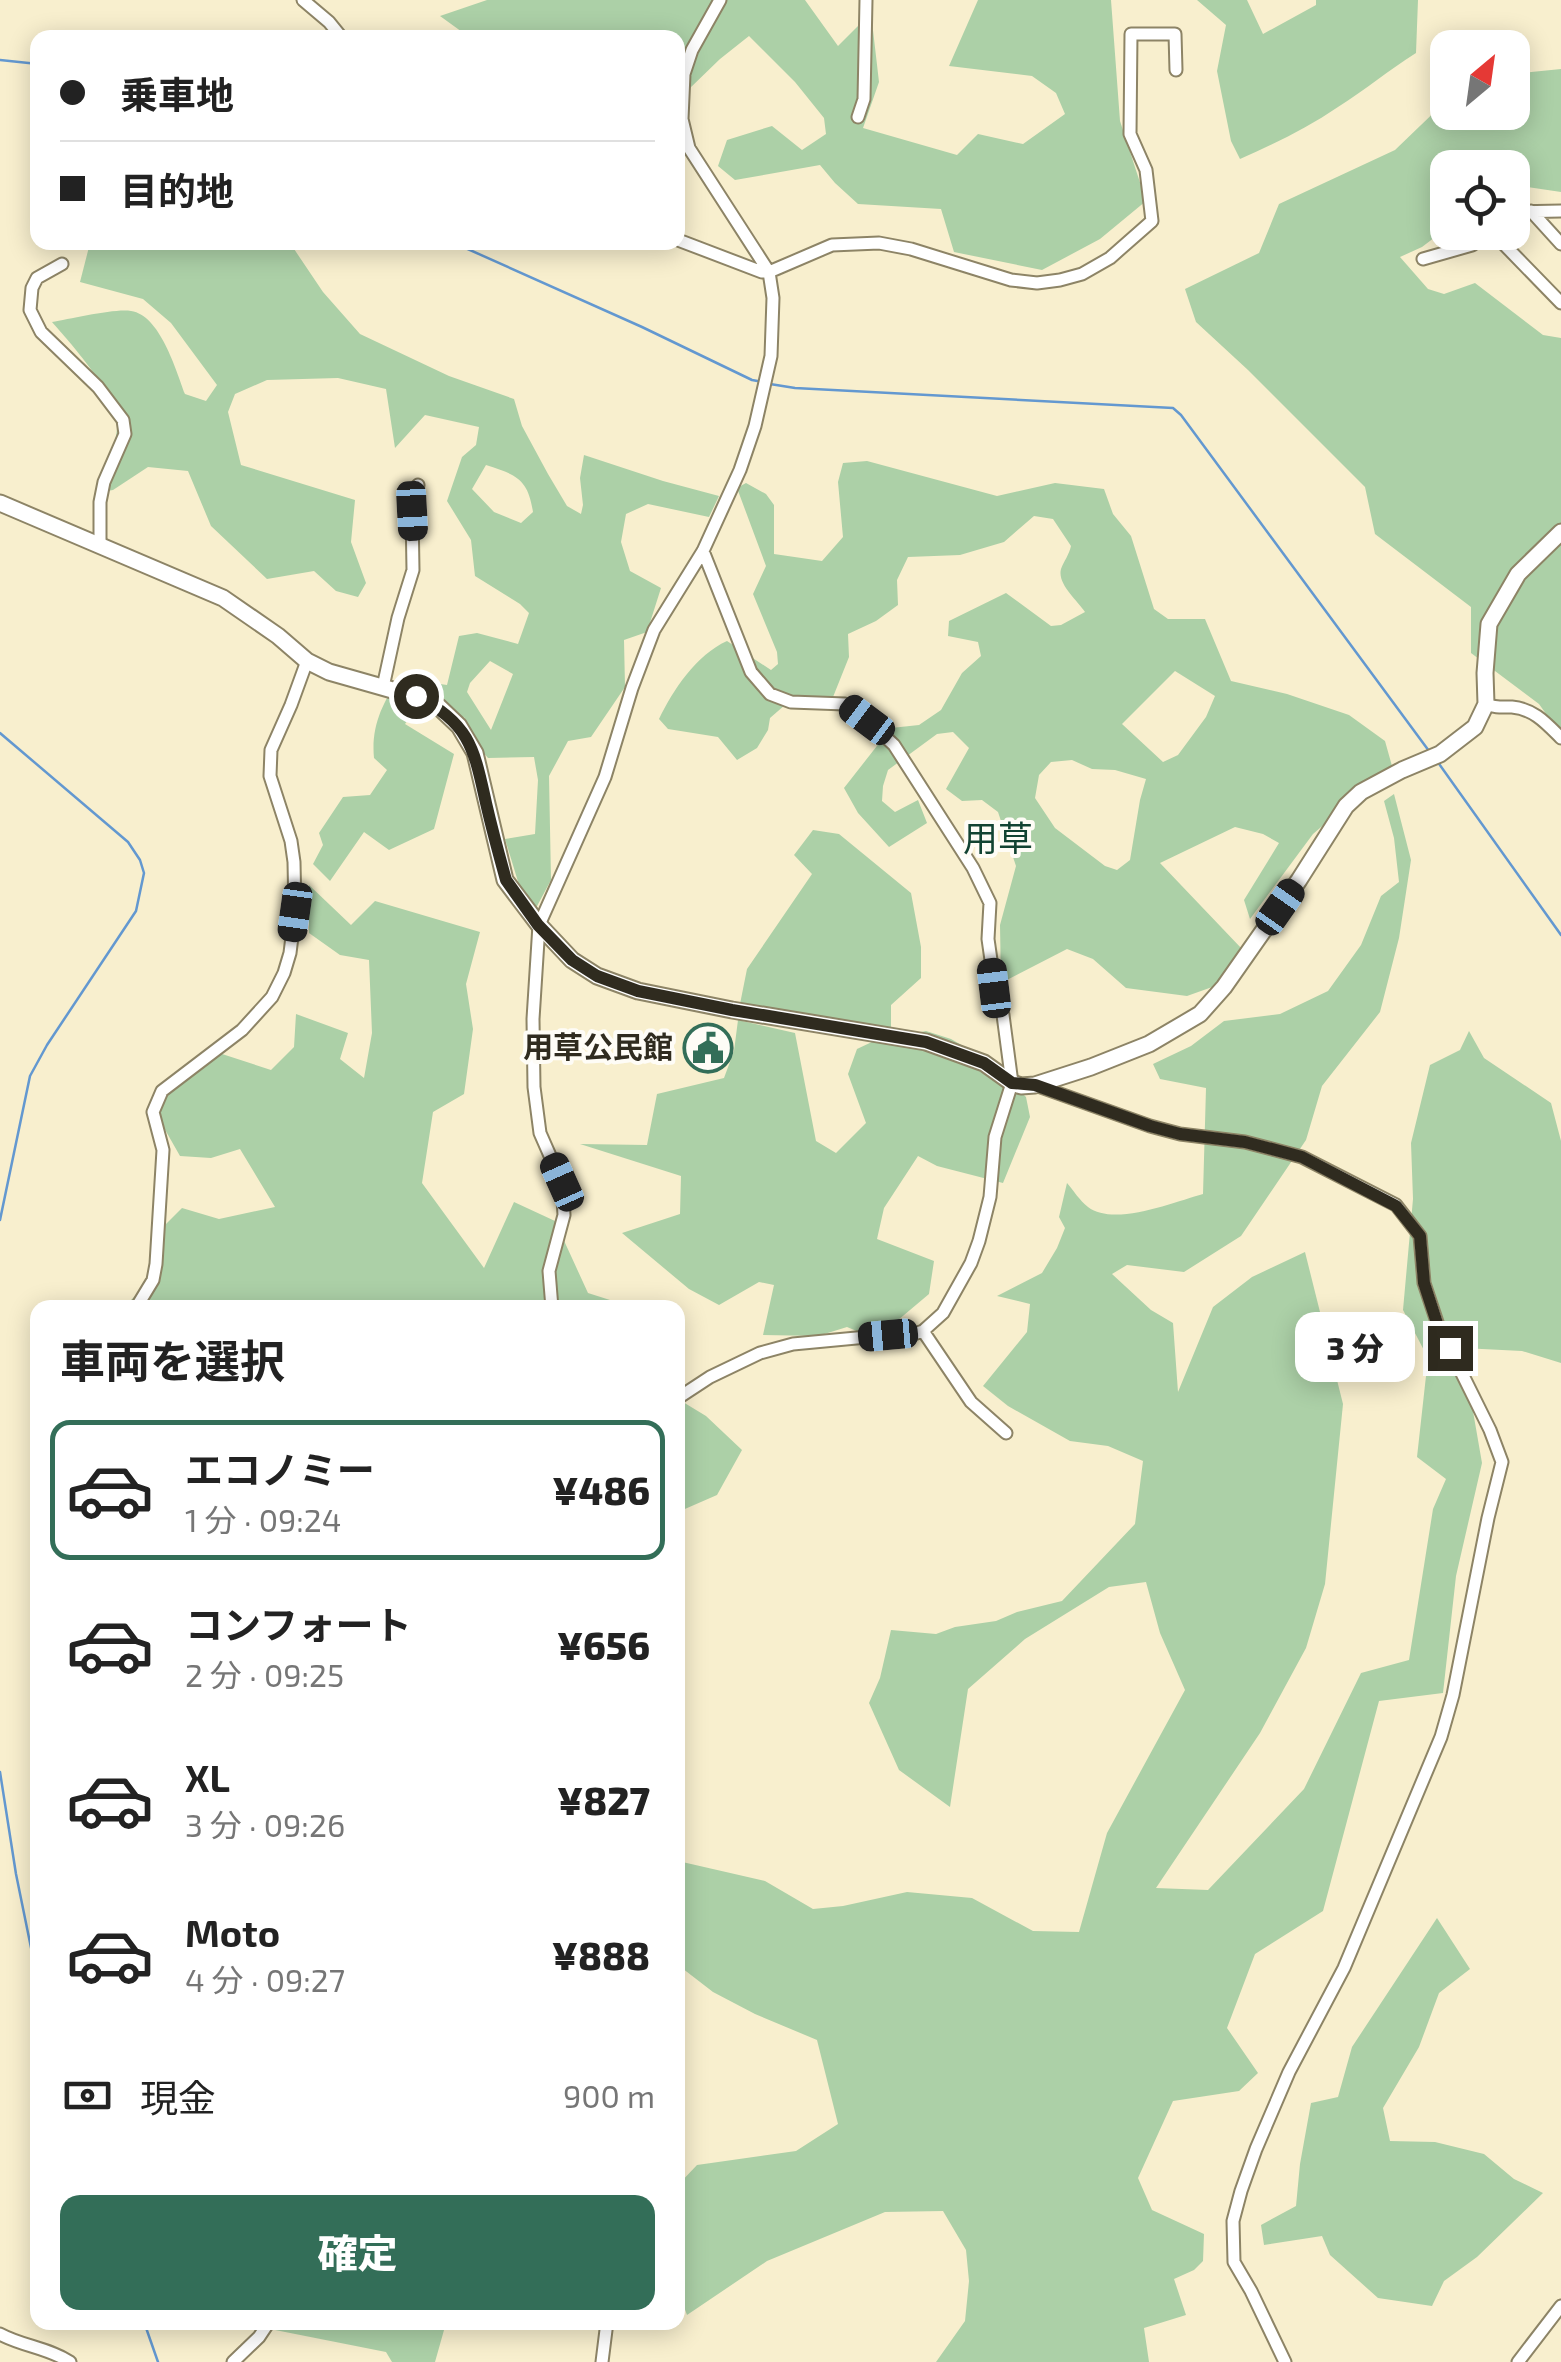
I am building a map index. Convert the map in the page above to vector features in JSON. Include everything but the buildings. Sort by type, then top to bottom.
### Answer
[{"type":"street","points":[[304,0],[336,30]]},
{"type":"street","points":[[685,71],[692,50],[720,0]]},
{"type":"street","points":[[858,117],[864,98],[866,0]]},
{"type":"street","points":[[685,243],[762,272],[832,245],[879,243],[911,248],[1011,280],[1037,283],[1082,274],[1110,258],[1152,221],[1146,170],[1130,134],[1131,34],[1175,34],[1176,70]]},
{"type":"street","points":[[551,1300],[549,1272],[564,1215],[562,1182],[540,1132],[534,1087],[538,925],[605,776],[654,630],[702,552],[740,470],[771,356],[773,298],[769,272],[688,148],[685,133]]},
{"type":"street","points":[[1531,211],[1561,210]]},
{"type":"street","points":[[1531,211],[1561,244]]},
{"type":"street","points":[[1423,259],[1454,250]]},
{"type":"street","points":[[1510,250],[1561,302]]},
{"type":"street","points":[[62,264],[37,278],[30,310],[41,332],[98,388],[123,420],[125,434],[104,482],[100,544]]},
{"type":"street","points":[[383,687],[413,570],[412,511],[418,486]]},
{"type":"street","points":[[0,503],[224,598],[307,661],[329,672],[416,696],[438,707],[459,726],[475,753],[506,880],[538,925],[572,960],[597,976],[638,991],[732,1010],[926,1042],[984,1063],[1012,1083],[1035,1085],[1150,1126],[1245,1142],[1302,1157],[1396,1206],[1420,1236],[1424,1283],[1438,1326],[1502,1462],[1453,1695],[1440,1737],[1344,1968],[1282,2087],[1237,2206],[1234,2262],[1286,2362]]},
{"type":"street","points":[[1035,1085],[1149,1044],[1200,1014],[1224,987],[1346,806],[1361,792],[1440,754],[1475,727],[1486,704],[1484,673],[1489,624],[1518,574],[1561,532]]},
{"type":"street","points":[[685,1393],[760,1353],[793,1344],[908,1336],[923,1330],[943,1313],[971,1263],[990,1197],[995,1137],[1012,1083],[988,939],[990,903],[973,868],[894,745],[867,720],[845,704],[792,702],[770,694],[751,672],[702,552]]},
{"type":"street","points":[[141,1300],[153,1280],[156,1264],[164,1150],[153,1112],[162,1092],[242,1030],[272,997],[290,954],[295,912],[294,862],[292,841],[270,776],[271,750],[307,661]]},
{"type":"street","points":[[1486,704],[1529,710],[1561,738]]},
{"type":"street","points":[[923,1330],[970,1402],[1006,1433]]},
{"type":"street","points":[[1518,2362],[1561,2306]]},
{"type":"street","points":[[233,2362],[263,2330]]},
{"type":"street","points":[[602,2362],[606,2330]]},
{"type":"street","points":[[0,2334],[70,2362]]},
{"type":"green space","points":[[487,0],[805,0],[838,46],[871,13],[879,82],[863,128],[957,155],[978,134],[1023,144],[1065,114],[1056,93],[1032,76],[949,66],[978,0],[1111,0],[1120,121],[1146,201],[1100,239],[1042,270],[954,252],[941,209],[858,204],[820,165],[735,180],[718,166],[727,140],[772,126],[802,150],[826,134],[824,118],[749,36],[685,90],[685,30],[459,30],[440,16]]},
{"type":"green space","points":[[1197,0],[1247,0],[1263,34],[1316,5],[1316,0],[1418,0],[1416,53],[1314,122],[1240,159],[1231,141],[1217,71],[1226,25]]},
{"type":"green space","points":[[1561,69],[1561,192],[1530,187],[1530,150],[1430,150],[1430,241],[1400,257],[1428,289],[1444,294],[1475,283],[1543,335],[1561,338],[1561,735],[1539,704],[1471,653],[1471,607],[1375,534],[1365,487],[1196,322],[1185,289],[1259,253],[1279,204],[1395,150],[1430,116],[1430,130],[1530,130],[1530,72]]},
{"type":"green space","points":[[88,250],[295,250],[323,292],[360,334],[449,376],[514,399],[522,426],[567,506],[581,514],[584,455],[719,496],[709,517],[648,504],[626,514],[621,542],[630,571],[661,588],[647,632],[624,640],[625,687],[591,737],[568,741],[549,776],[551,880],[536,908],[523,898],[505,839],[535,834],[538,780],[534,757],[488,758],[464,717],[413,713],[405,724],[454,754],[434,829],[389,850],[364,832],[330,881],[313,864],[323,845],[319,833],[343,797],[370,795],[387,770],[374,758],[374,736],[383,707],[399,678],[447,685],[459,636],[477,633],[518,644],[529,613],[475,576],[471,540],[447,501],[462,457],[476,445],[479,427],[425,415],[395,448],[386,389],[338,378],[267,380],[235,394],[228,412],[241,465],[355,500],[351,542],[366,583],[358,597],[336,591],[314,571],[267,579],[211,526],[188,471],[148,467],[113,490],[96,493],[116,437],[115,408],[90,368],[52,322],[131,311],[150,322],[166,345],[185,394],[206,401],[217,385],[171,323],[143,299],[80,282]],"holes":[[[486,465],[513,476],[528,492],[533,512],[521,523],[494,512],[472,489]],[[490,661],[513,674],[491,730],[467,692],[470,683]]]},
{"type":"green space","points":[[867,461],[997,496],[1055,483],[1104,489],[1113,514],[1131,536],[1154,609],[1168,619],[1205,619],[1231,681],[1287,694],[1349,715],[1385,741],[1392,766],[1313,834],[1250,919],[1244,900],[1279,843],[1235,827],[1160,863],[1242,949],[1215,986],[1187,996],[1126,988],[1093,959],[1067,949],[1001,983],[1000,925],[1016,866],[998,812],[982,800],[962,801],[946,789],[969,748],[953,732],[937,734],[888,770],[882,801],[895,812],[918,800],[927,823],[889,847],[858,813],[844,788],[891,728],[919,725],[941,710],[962,673],[981,656],[978,642],[948,636],[949,621],[1006,593],[1051,626],[1085,612],[1062,580],[1061,569],[1071,546],[1053,519],[1034,516],[1004,542],[960,555],[908,557],[897,580],[898,605],[848,634],[849,657],[833,697],[793,698],[770,718],[757,748],[737,760],[718,737],[668,729],[659,719],[687,674],[705,655],[727,641],[771,670],[778,664],[777,652],[753,594],[766,566],[737,488],[746,483],[766,494],[774,505],[774,554],[822,561],[843,537],[838,482],[843,463]],"holes":[[[1175,671],[1215,696],[1206,717],[1178,755],[1163,762],[1122,724]],[[1072,760],[1092,769],[1115,770],[1146,779],[1130,860],[1117,870],[1105,866],[1055,828],[1035,798],[1039,775],[1051,762]]]},
{"type":"green space","points":[[1394,794],[1411,860],[1399,938],[1380,1012],[1322,1086],[1306,1140],[1241,1236],[1184,1272],[1127,1265],[1112,1274],[1151,1310],[1173,1323],[1178,1392],[1213,1307],[1252,1277],[1305,1252],[1343,1404],[1325,1584],[1306,1648],[1260,1733],[1156,1888],[1208,1890],[1304,1789],[1361,1673],[1409,1660],[1433,1509],[1446,1479],[1417,1457],[1428,1358],[1403,1310],[1413,1199],[1411,1143],[1430,1065],[1460,1050],[1469,1031],[1484,1058],[1551,1103],[1561,1141],[1561,1363],[1522,1351],[1462,1348],[1482,1463],[1456,1576],[1443,1693],[1379,1701],[1323,1911],[1255,1954],[1227,2028],[1258,2073],[1239,2091],[1173,2101],[1138,2178],[1152,2210],[1204,2234],[1203,2261],[1174,2279],[1186,2315],[1144,2328],[1149,2362],[936,2362],[965,2321],[969,2281],[966,2250],[943,2211],[885,2212],[767,2261],[687,2315],[685,2178],[697,2165],[796,2151],[838,2124],[817,2040],[713,1992],[685,1970],[685,1863],[765,1881],[813,1909],[907,1892],[972,1898],[1033,1931],[1079,1932],[1107,1833],[1185,1690],[1160,1633],[1146,1582],[1109,1587],[1025,1639],[968,1689],[950,1807],[899,1770],[869,1703],[880,1678],[891,1630],[936,1634],[1062,1601],[1135,1524],[1143,1461],[1108,1446],[1070,1441],[1008,1406],[983,1386],[1027,1332],[1030,1304],[997,1296],[1042,1273],[1065,1228],[1059,1217],[1067,1183],[1088,1207],[1113,1215],[1144,1211],[1203,1194],[1206,1088],[1160,1079],[1153,1064],[1191,1046],[1224,1021],[1280,1014],[1328,991],[1361,945],[1381,896],[1399,882],[1394,838],[1384,801]]},
{"type":"green space","points":[[813,830],[839,834],[911,893],[921,947],[921,978],[891,1005],[891,1031],[740,1004],[747,969],[812,874],[794,855]]},
{"type":"green space","points":[[309,885],[351,925],[375,901],[480,932],[466,984],[473,1029],[464,1094],[433,1112],[422,1183],[484,1268],[514,1202],[555,1221],[588,1293],[610,1300],[131,1300],[161,1273],[165,1225],[182,1208],[219,1219],[275,1207],[240,1149],[211,1158],[180,1156],[151,1105],[165,1080],[219,1053],[271,1070],[294,1047],[296,1014],[348,1033],[340,1059],[364,1078],[372,1033],[369,960],[340,955],[309,933]]},
{"type":"green space","points":[[738,1020],[795,1033],[816,1141],[836,1153],[866,1123],[848,1074],[857,1049],[874,1041],[926,1031],[951,1039],[991,1062],[1026,1097],[1030,1117],[1003,1183],[937,1166],[918,1156],[884,1208],[877,1239],[934,1261],[929,1294],[891,1326],[864,1334],[847,1327],[818,1336],[763,1335],[774,1285],[759,1282],[719,1305],[689,1289],[622,1233],[680,1214],[681,1176],[580,1144],[647,1145],[657,1094],[724,1078],[734,1051]]},
{"type":"green space","points":[[685,1403],[706,1416],[742,1450],[717,1495],[685,1509]]},
{"type":"green space","points":[[1437,1918],[1470,1969],[1439,1993],[1419,2047],[1383,2108],[1390,2141],[1435,2142],[1484,2154],[1514,2179],[1543,2193],[1477,2257],[1444,2281],[1432,2306],[1378,2298],[1330,2255],[1322,2236],[1264,2245],[1261,2225],[1296,2206],[1311,2103],[1338,2097],[1352,2047]]},
{"type":"green space","points":[[275,2330],[444,2330],[435,2362],[392,2362],[386,2352]]},
{"type":"waterway","points":[[0,60],[30,63]]},
{"type":"waterway","points":[[470,250],[763,382]]},
{"type":"waterway","points":[[770,384],[1173,408],[1429,751]]},
{"type":"waterway","points":[[0,733],[128,842],[144,873],[136,911],[30,1076],[0,1220]]},
{"type":"waterway","points":[[1437,761],[1561,935]]},
{"type":"waterway","points":[[0,1772],[30,1943]]},
{"type":"waterway","points":[[147,2330],[158,2362]]},
{"type":"place","name":"用草公民館","points":[[708,1048]]},
{"type":"district","name":"用草","points":[[998,839]]},
{"type":"route","points":[[416,696],[438,707],[459,726],[475,753],[506,880],[514,894],[572,960],[597,976],[638,991],[732,1010],[926,1042],[984,1063],[1012,1083],[1035,1085],[1150,1126],[1245,1142],[1302,1157],[1396,1206],[1405,1216],[1420,1236],[1424,1283],[1450,1348]]}]
